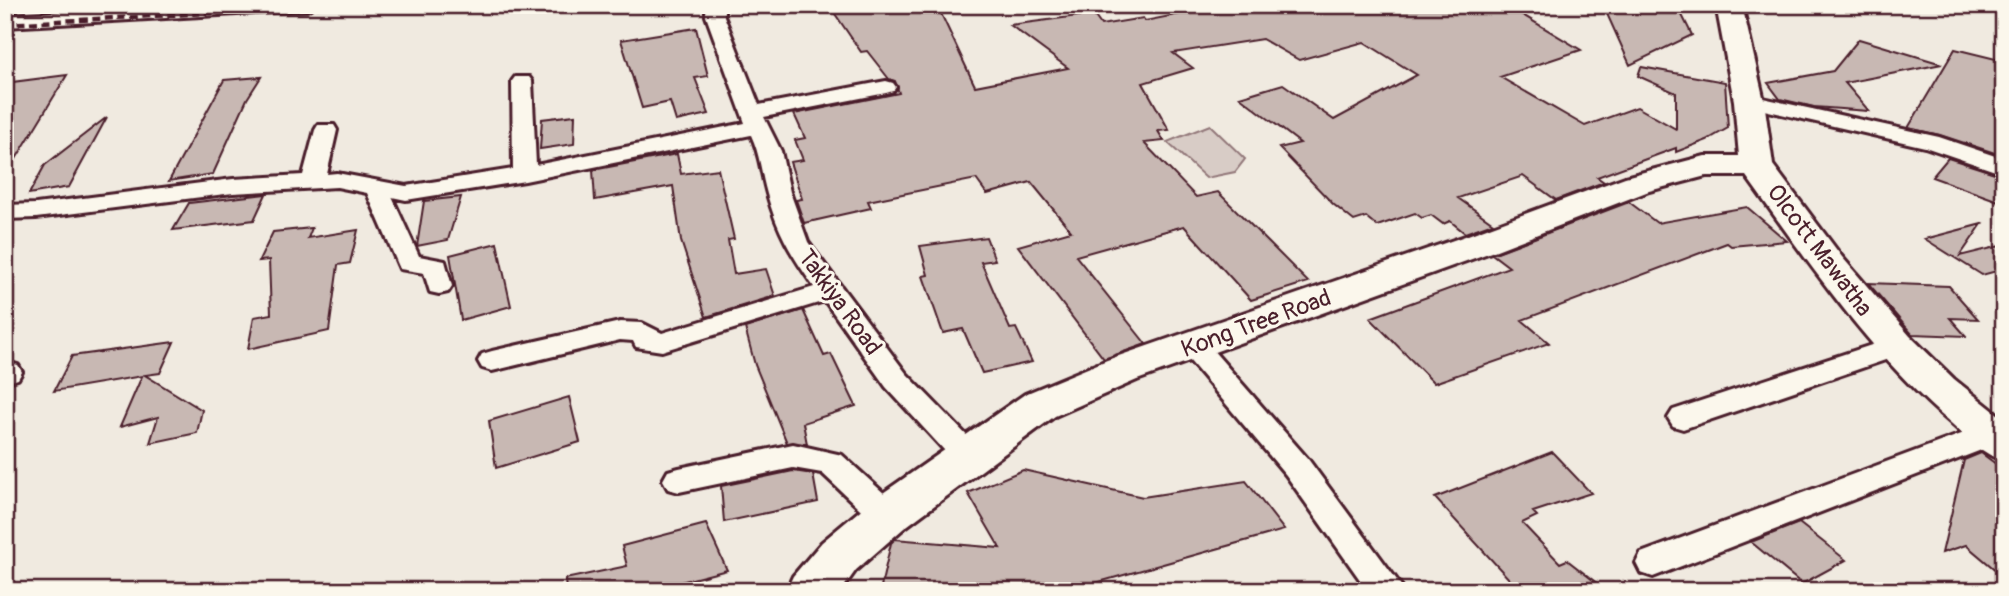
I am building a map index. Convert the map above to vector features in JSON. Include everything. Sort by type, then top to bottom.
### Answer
[{"type":"main road","name":"Olcott Mawatha","points":[[1729,5],[1749,101],[1756,166],[1829,265],[1896,346],[1939,390],[1997,439]]},
{"type":"main road","name":"Kong Tree Road","points":[[811,591],[839,556],[887,515],[1040,405],[1122,370],[1637,184],[1705,166],[1756,166]]},
{"type":"street","points":[[5,21],[306,5]]},
{"type":"street","name":"Takkiya Road","points":[[715,5],[715,16],[755,120],[770,151],[778,192],[796,243],[829,291],[874,346],[896,380],[967,455]]},
{"type":"street","points":[[522,81],[525,174]]},
{"type":"street","points":[[5,212],[36,211],[233,186],[337,180],[406,192],[525,174],[886,87]]},
{"type":"street","points":[[1749,101],[1931,142],[2004,167]]},
{"type":"street","points":[[313,182],[326,131]]},
{"type":"street","points":[[377,189],[409,263],[436,267],[439,286]]},
{"type":"street","points":[[492,361],[620,331],[642,332],[646,340],[662,342],[829,291]]},
{"type":"street","points":[[1194,346],[1297,467],[1388,591]]},
{"type":"street","points":[[1683,418],[1896,346]]},
{"type":"street","points":[[1653,563],[1997,439]]},
{"type":"street","points":[[679,480],[793,456],[831,463],[887,515]]},
{"type":"shaded area","points":[[1210,125],[1245,159],[1235,172],[1206,178],[1167,142]]},
{"type":"building","points":[[829,5],[937,5],[975,86],[1068,68],[1010,25],[1093,14],[1101,25],[1143,18],[1145,21],[1226,5],[1506,5],[1581,50],[1500,77],[1585,126],[1637,107],[1676,129],[1676,93],[1638,76],[1641,67],[1725,82],[1728,128],[1676,152],[1676,148],[1597,177],[1604,182],[1556,200],[1523,176],[1458,198],[1493,223],[1465,233],[1450,221],[1443,224],[1431,215],[1422,218],[1415,213],[1377,226],[1366,217],[1354,221],[1333,204],[1279,148],[1300,143],[1240,97],[1283,84],[1334,120],[1417,75],[1364,42],[1299,60],[1262,39],[1173,53],[1193,68],[1143,83],[1169,130],[1158,131],[1164,141],[1144,143],[1196,197],[1218,192],[1308,282],[1251,300],[1184,226],[1076,256],[1146,344],[1104,359],[1018,246],[1071,231],[1031,182],[987,194],[976,179],[868,201],[871,208],[804,223],[796,200],[802,199],[790,162],[803,160],[795,140],[805,138],[794,114],[899,93],[895,81],[889,79],[867,51],[861,52]]},
{"type":"building","points":[[1603,5],[1677,5],[1692,35],[1630,65]]},
{"type":"building","points":[[696,28],[708,76],[695,78],[709,114],[676,121],[670,102],[642,108],[621,40]]},
{"type":"building","points":[[1859,39],[1942,64],[1845,83],[1869,111],[1814,107],[1780,99],[1768,83],[1833,71]]},
{"type":"building","points":[[1955,49],[2004,61],[2004,156],[1940,135],[1908,128]]},
{"type":"building","points":[[67,75],[5,177],[5,83]]},
{"type":"building","points":[[261,77],[247,99],[213,174],[169,181],[224,80]]},
{"type":"building","points":[[575,115],[574,144],[540,149],[542,119]]},
{"type":"building","points":[[107,117],[69,187],[29,194],[45,165]]},
{"type":"building","points":[[677,154],[681,174],[718,169],[734,239],[728,240],[734,274],[766,269],[775,296],[706,317],[681,241],[673,186],[595,200],[593,170]]},
{"type":"building","points":[[1948,158],[2004,176],[2004,203],[1932,177]]},
{"type":"building","points":[[266,194],[254,220],[173,230],[189,203]]},
{"type":"building","points":[[461,197],[448,240],[417,246],[424,201]]},
{"type":"building","points":[[1629,202],[1657,223],[1747,207],[1787,241],[1731,246],[1727,243],[1522,320],[1549,343],[1434,383],[1370,318],[1509,267],[1492,254]]},
{"type":"building","points":[[1982,224],[1960,256],[2004,245],[2004,269],[1982,275],[1925,239]]},
{"type":"building","points":[[312,228],[308,238],[358,230],[350,263],[338,265],[329,331],[248,349],[254,317],[271,314],[269,260],[259,261],[273,232]]},
{"type":"building","points":[[986,237],[995,260],[981,262],[1010,329],[1016,328],[1032,362],[982,373],[963,329],[943,333],[923,276],[928,275],[920,246]]},
{"type":"building","points":[[497,243],[511,306],[461,320],[450,255]]},
{"type":"building","points":[[1868,283],[1949,286],[1978,319],[1950,318],[1966,336],[1912,334]]},
{"type":"building","points":[[803,310],[824,356],[831,354],[856,406],[803,423],[807,444],[787,443],[755,365],[745,328]]},
{"type":"building","points":[[174,342],[160,373],[145,375],[202,410],[197,433],[150,443],[158,417],[120,427],[142,376],[54,391],[72,356]]},
{"type":"building","points":[[569,397],[580,442],[496,468],[489,421]]},
{"type":"building","points":[[1552,452],[1591,493],[1533,512],[1537,516],[1522,523],[1560,563],[1567,560],[1607,591],[1520,591],[1435,498]]},
{"type":"building","points":[[1981,453],[2004,470],[2004,577],[1966,545],[1942,553],[1964,460]]},
{"type":"building","points":[[1023,470],[1143,497],[1246,481],[1284,530],[1067,591],[880,591],[891,543],[895,539],[1000,548],[968,493]]},
{"type":"building","points":[[793,471],[813,474],[818,502],[724,522],[721,486]]},
{"type":"building","points":[[1799,523],[1846,560],[1802,584],[1751,542]]},
{"type":"building","points":[[706,524],[727,570],[646,591],[566,591],[565,579],[627,566],[622,546]]},
{"type":"railway","points":[[5,24],[353,5]]}]
